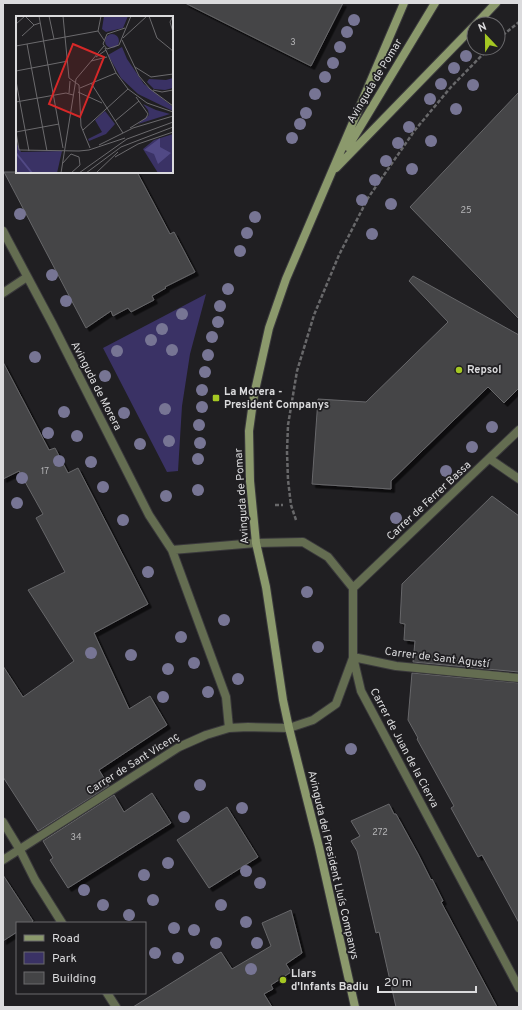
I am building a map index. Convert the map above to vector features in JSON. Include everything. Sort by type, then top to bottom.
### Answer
[{"type":"street","name":"Avinguda de Pomar","points":[[289,728],[282,700],[266,587],[256,543],[250,481],[249,431],[254,395],[269,328],[286,279],[404,3]]},
{"type":"street","name":"Avinguda de Pomar","points":[[333,171],[435,3]]},
{"type":"street","points":[[484,16],[496,3]]},
{"type":"street","points":[[333,171],[466,34]]},
{"type":"street","name":"Avinguda de Morera","points":[[3,231],[52,323],[149,515],[172,550],[226,697],[229,728]]},
{"type":"street","points":[[3,293],[27,277]]},
{"type":"street","name":"Carrer de Ferrer Bassa","points":[[353,588],[519,430]]},
{"type":"street","points":[[490,459],[519,480]]},
{"type":"street","points":[[172,550],[256,543],[303,542],[328,557],[353,588]]},
{"type":"street","name":"Carrer de Juan de la Cierva","points":[[353,588],[353,657],[360,692],[519,988]]},
{"type":"street","points":[[289,728],[313,720],[336,704],[353,657]]},
{"type":"street","name":"Carrer de Sant Agustí","points":[[353,657],[396,666],[519,678]]},
{"type":"street","name":"Carrer de Sant Vicenç","points":[[3,860],[179,747],[206,735],[229,728],[289,728]]},
{"type":"street","name":"Avinguda del President Lluís Companys","points":[[289,728],[319,847],[355,1007]]},
{"type":"street","points":[[3,822],[20,850],[35,880],[61,922]]},
{"type":"street","points":[[108,994],[116,1007]]},
{"type":"path","points":[[506,33],[519,22]]},
{"type":"path","points":[[291,504],[288,480],[288,425],[297,372],[314,315],[339,255],[368,198],[415,130],[451,87],[481,56]]},
{"type":"path","points":[[275,505],[283,505]]},
{"type":"green space","points":[[206,294],[190,354],[182,406],[178,471],[167,472],[103,348]]},
{"type":"building","points":[[185,3],[343,3],[311,66]]},
{"type":"building","points":[[519,92],[519,319],[410,207]]},
{"type":"building","points":[[4,172],[138,173],[170,234],[174,232],[195,272],[165,287],[166,288],[152,296],[154,300],[131,312],[128,308],[113,316],[111,311],[86,328]]},
{"type":"building","name":"Repsol","points":[[413,276],[519,335],[519,388],[504,403],[488,387],[391,481],[391,489],[312,484],[318,399],[366,402],[448,322],[409,281]]},
{"type":"building","points":[[3,362],[49,450],[55,448],[68,473],[78,468],[148,604],[94,633],[129,709],[150,696],[167,725],[99,770],[109,786],[38,831],[3,777],[3,666],[23,697],[74,661],[28,590],[65,572],[36,518],[43,514],[19,471],[3,479]]},
{"type":"building","points":[[492,496],[519,516],[519,672],[413,662],[415,641],[404,640],[405,624],[400,623],[402,584]]},
{"type":"building","points":[[412,673],[519,683],[519,923],[482,855],[478,857],[451,808],[454,806],[408,720]]},
{"type":"building","points":[[152,793],[171,823],[68,888],[50,860],[53,858],[43,841],[114,795],[124,812]]},
{"type":"building","points":[[389,804],[394,814],[396,814],[431,880],[432,879],[443,901],[441,902],[497,1007],[396,1007],[379,932],[376,933],[357,851],[351,841],[360,836],[351,821]]},
{"type":"building","points":[[227,807],[258,857],[209,888],[177,840]]},
{"type":"building","points":[[3,875],[33,921],[16,922],[16,933],[3,941]]},
{"type":"building","points":[[291,910],[302,953],[286,964],[291,972],[271,985],[273,989],[264,994],[272,1007],[133,1007],[221,952],[232,969],[271,946],[262,923]]},
{"type":"place","name":"Repsol","points":[[459,370]]},
{"type":"place","name":"La Morera - President Companys","points":[[216,398]]},
{"type":"place","name":"Llars d'Infants Badiu","points":[[283,980]]}]
